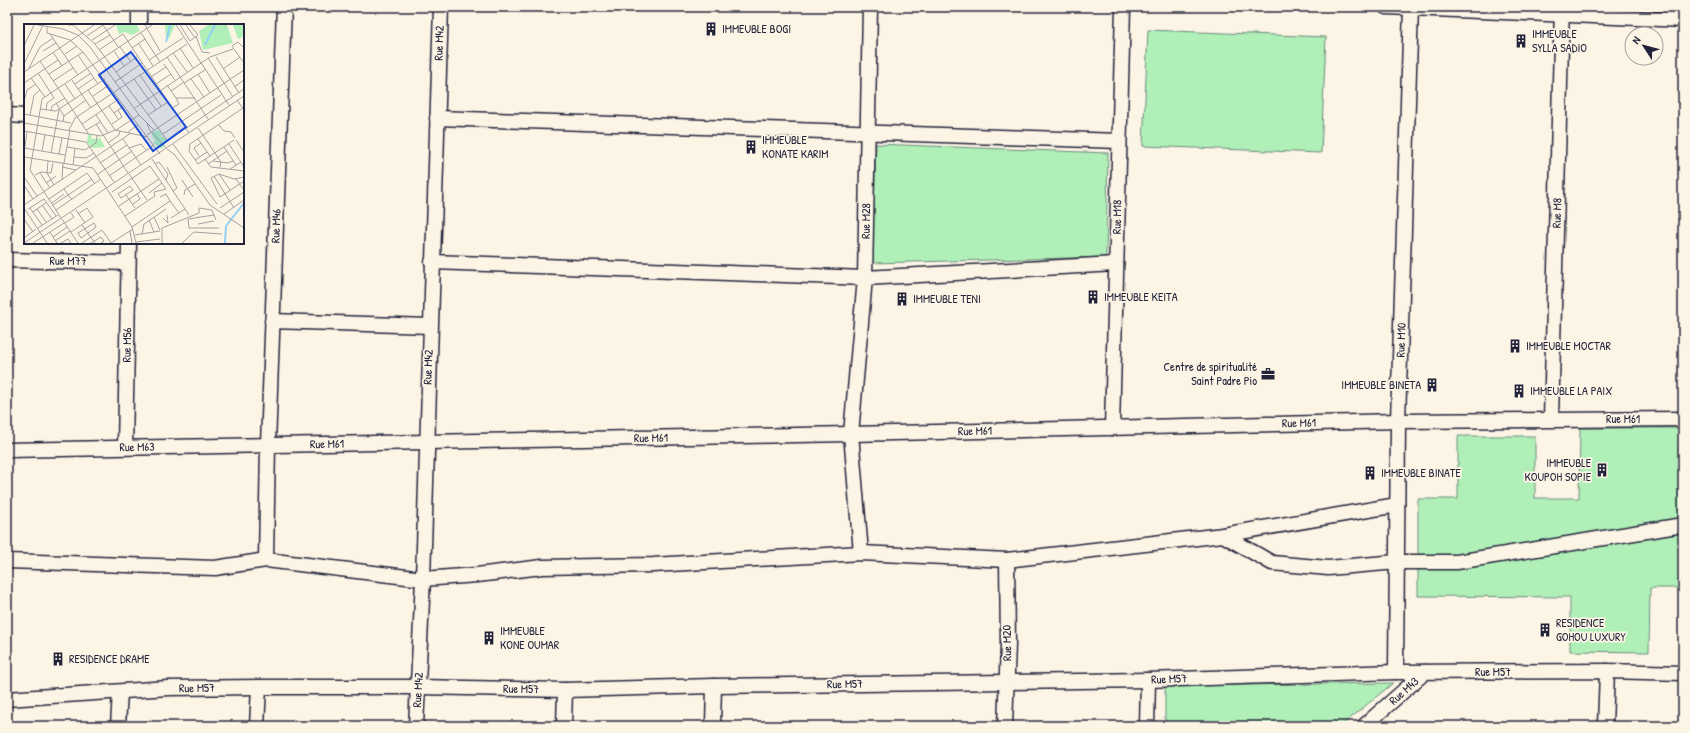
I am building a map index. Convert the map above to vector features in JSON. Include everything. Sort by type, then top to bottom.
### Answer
[{"type":"street","points":[[139,7],[139,24]]},
{"type":"street","name":"Rue M46","points":[[266,560],[272,321],[284,7]]},
{"type":"street","name":"Rue M42","points":[[416,726],[423,579],[440,7]]},
{"type":"street","name":"Rue M28","points":[[861,553],[851,434],[865,278],[870,7]]},
{"type":"street","name":"Rue M18","points":[[1112,428],[1123,7]]},
{"type":"street","points":[[1386,7],[1562,11],[1683,20]]},
{"type":"street","name":"Rue M10","points":[[1396,672],[1398,421],[1410,7]]},
{"type":"street","name":"Rue M8","points":[[1551,419],[1562,11]]},
{"type":"street","points":[[7,115],[24,116]]},
{"type":"street","points":[[437,118],[1119,141]]},
{"type":"street","name":"Rue M56","points":[[125,447],[129,244]]},
{"type":"street","name":"Rue M77","points":[[7,260],[128,263]]},
{"type":"street","points":[[432,262],[865,278],[1116,264]]},
{"type":"street","points":[[272,321],[430,326]]},
{"type":"street","name":"Rue M61","points":[[268,445],[851,434],[1398,421],[1683,419]]},
{"type":"street","name":"Rue M63","points":[[7,450],[268,445]]},
{"type":"street","points":[[7,561],[215,568],[266,560],[423,579],[478,575],[542,567],[653,565],[861,553],[1007,560],[1223,535],[1397,505]]},
{"type":"street","points":[[1223,535],[1272,563],[1328,568],[1397,562],[1457,562],[1683,525]]},
{"type":"street","name":"Rue M20","points":[[1005,726],[1008,682],[1007,560]]},
{"type":"street","points":[[1605,726],[1607,671]]},
{"type":"street","name":"Rue M57","points":[[7,699],[168,688],[418,687],[565,690],[714,686],[1148,680],[1396,672],[1607,671],[1683,673]]},
{"type":"street","name":"Rue M43","points":[[1364,726],[1425,672]]},
{"type":"street","points":[[1147,726],[1148,680]]},
{"type":"street","points":[[713,726],[714,686]]},
{"type":"street","points":[[257,726],[259,687]]},
{"type":"street","points":[[564,726],[565,690]]},
{"type":"street","points":[[118,726],[120,692]]},
{"type":"green space","points":[[1148,30],[1326,37],[1321,153],[1143,146]]},
{"type":"green space","points":[[876,144],[1108,153],[1106,257],[872,263]]},
{"type":"green space","points":[[1580,428],[1683,428],[1683,588],[1650,588],[1649,652],[1570,651],[1570,597],[1418,596],[1418,499],[1458,499],[1458,436],[1535,436],[1535,498],[1579,498]]},
{"type":"green space","points":[[1393,683],[1341,726],[1165,726],[1165,686]]},
{"type":"place","name":"IMMEUBLE BOGI","points":[[711,29]]},
{"type":"place","name":"IMMEUBLE SYLLA SADIO","points":[[1521,41]]},
{"type":"place","name":"IMMEUBLE KONATE KARIM","points":[[751,147]]},
{"type":"place","name":"IMMEUBLE KEITA","points":[[1093,297]]},
{"type":"place","name":"IMMEUBLE TENI","points":[[902,299]]},
{"type":"place","name":"IMMEUBLE MOCTAR","points":[[1515,346]]},
{"type":"place","name":"Centre de spiritualité Saint Padre Pio","points":[[1268,374]]},
{"type":"place","name":"IMMEUBLE BINETA","points":[[1432,385]]},
{"type":"place","name":"IMMEUBLE LA PAIX","points":[[1519,391]]},
{"type":"place","name":"IMMEUBLE KOUPOH SOPIE","points":[[1602,470]]},
{"type":"place","name":"IMMEUBLE BINATE","points":[[1370,473]]},
{"type":"place","name":"RESIDENCE GOHOU LUXURY","points":[[1545,630]]},
{"type":"place","name":"IMMEUBLE KONE OUMAR","points":[[489,638]]},
{"type":"place","name":"RESIDENCE DRAME","points":[[58,659]]}]
